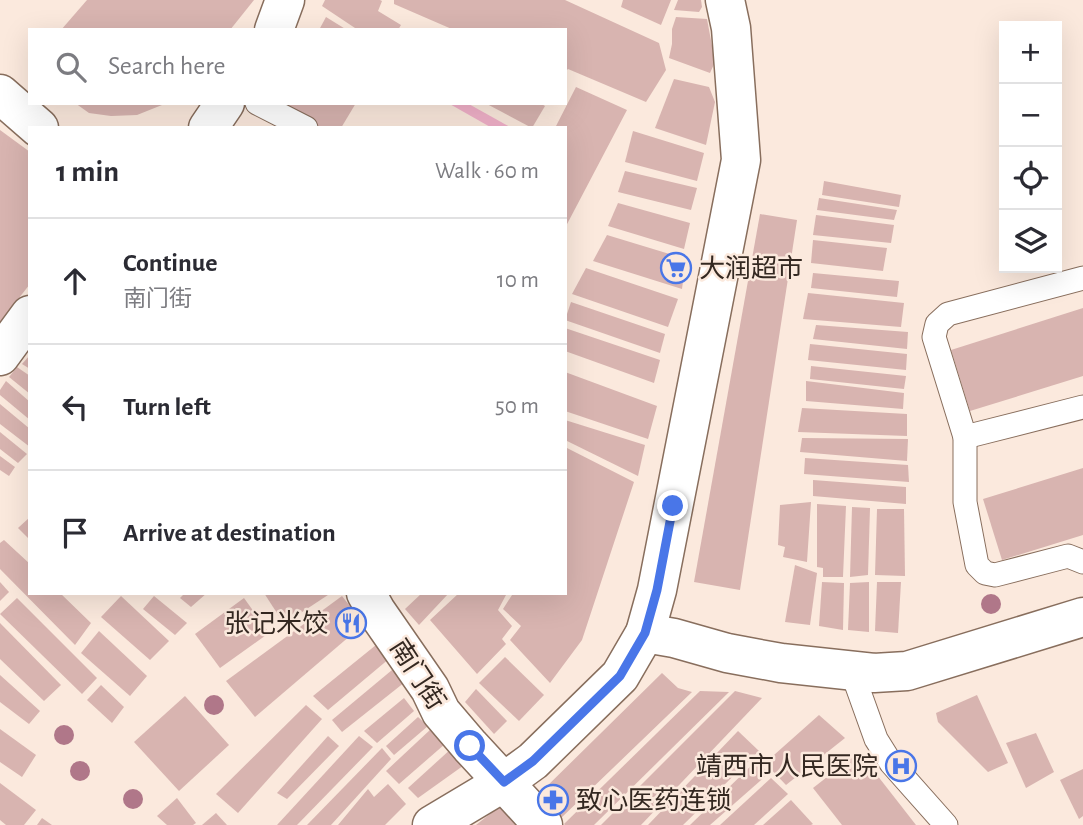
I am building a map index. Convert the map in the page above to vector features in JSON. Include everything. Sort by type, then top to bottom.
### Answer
[{"type":"street","points":[[275,28],[285,0]]},
{"type":"street","points":[[432,825],[504,782],[533,761],[620,676],[645,633],[657,590],[741,160],[726,0]]},
{"type":"street","points":[[0,94],[37,126]]},
{"type":"street","points":[[209,126],[224,105]]},
{"type":"street","points":[[0,356],[28,318]]},
{"type":"street","name":"南门街","points":[[367,595],[430,689],[441,712],[543,825]]},
{"type":"street","points":[[645,633],[727,653],[874,673],[907,671],[1083,617]]},
{"type":"lane","points":[[261,105],[302,126]]},
{"type":"lane","points":[[1083,278],[948,314],[937,324],[934,337],[965,437],[965,502],[977,565],[985,573],[995,575],[1068,556],[1083,562]]},
{"type":"lane","points":[[965,437],[1083,407]]},
{"type":"lane","points":[[852,672],[876,739],[891,764],[946,825]]},
{"type":"shaded area","points":[[452,105],[471,105],[508,126],[488,126]]},
{"type":"building","points":[[87,0],[254,0],[232,28],[63,28]]},
{"type":"building","points":[[325,0],[380,0],[382,1],[378,11],[401,25],[399,28],[355,28],[322,6]]},
{"type":"building","points":[[394,0],[565,0],[659,43],[666,70],[646,102],[567,70],[567,28],[449,28],[394,4]]},
{"type":"building","points":[[623,0],[671,0],[661,25],[621,7]]},
{"type":"building","points":[[678,0],[701,0],[702,7],[699,12],[674,10]]},
{"type":"building","points":[[326,17],[344,28],[320,28]]},
{"type":"building","points":[[676,17],[707,19],[715,62],[710,73],[669,58]]},
{"type":"building","points":[[674,79],[709,87],[715,102],[706,145],[655,128]]},
{"type":"building","points":[[576,87],[627,110],[567,224],[567,126],[556,126]]},
{"type":"building","points":[[78,105],[162,105],[137,115],[89,113]]},
{"type":"building","points":[[274,105],[355,105],[342,126],[281,126]]},
{"type":"building","points":[[489,105],[545,106],[533,126],[528,126]]},
{"type":"building","points":[[0,130],[28,151],[28,287],[0,322]]},
{"type":"building","points":[[633,131],[704,153],[697,181],[625,162]]},
{"type":"building","points":[[625,171],[697,188],[691,210],[618,192]]},
{"type":"building","points":[[824,181],[901,195],[899,207],[822,195]]},
{"type":"building","points":[[819,198],[897,210],[894,220],[817,210]]},
{"type":"building","points":[[618,203],[690,223],[684,249],[608,226]]},
{"type":"building","points":[[760,214],[797,220],[740,590],[694,582]]},
{"type":"building","points":[[816,215],[894,225],[891,243],[813,235]]},
{"type":"building","points":[[607,235],[686,259],[682,289],[593,261]]},
{"type":"building","points":[[813,240],[887,248],[883,271],[811,263]]},
{"type":"building","points":[[586,268],[678,299],[668,327],[572,294]]},
{"type":"building","points":[[813,273],[899,281],[897,297],[811,288]]},
{"type":"building","points":[[808,293],[904,303],[901,327],[803,319]]},
{"type":"building","points":[[571,302],[665,334],[660,353],[567,321]]},
{"type":"building","points":[[1083,308],[1083,376],[970,411],[951,350]]},
{"type":"building","points":[[816,325],[908,332],[907,349],[813,339]]},
{"type":"building","points":[[567,329],[660,360],[654,383],[567,352]]},
{"type":"building","points":[[810,344],[907,354],[906,370],[808,360]]},
{"type":"building","points":[[28,357],[28,368],[22,364]]},
{"type":"building","points":[[811,366],[906,376],[904,389],[810,379]]},
{"type":"building","points":[[17,367],[28,375],[28,392],[9,377]]},
{"type":"building","points":[[567,373],[657,406],[648,439],[567,412]]},
{"type":"building","points":[[6,381],[28,400],[28,418],[0,395]]},
{"type":"building","points":[[806,381],[904,393],[903,409],[806,401]]},
{"type":"building","points":[[0,404],[28,427],[28,445],[0,424]]},
{"type":"building","points":[[802,408],[907,414],[907,436],[798,432]]},
{"type":"building","points":[[567,421],[645,445],[638,476],[567,441]]},
{"type":"building","points":[[0,432],[27,454],[18,463],[0,449]]},
{"type":"building","points":[[802,438],[908,439],[907,461],[800,452]]},
{"type":"building","points":[[567,448],[634,482],[582,640],[550,683],[510,640],[521,626],[503,609],[512,595],[567,595]]},
{"type":"building","points":[[0,456],[15,467],[9,476],[0,470]]},
{"type":"building","points":[[805,458],[908,465],[909,482],[804,474]]},
{"type":"building","points":[[1083,468],[1083,535],[1002,560],[983,499]]},
{"type":"building","points":[[813,480],[906,487],[906,504],[813,496]]},
{"type":"building","points":[[811,502],[807,562],[783,557],[785,547],[778,545],[780,505]]},
{"type":"building","points":[[817,504],[846,506],[843,577],[823,577],[823,568],[817,567]]},
{"type":"building","points":[[852,507],[870,508],[868,575],[850,577]]},
{"type":"building","points":[[877,509],[904,509],[905,576],[875,575]]},
{"type":"building","points":[[28,519],[28,538],[18,528]]},
{"type":"building","points":[[4,540],[28,562],[28,595],[62,595],[91,623],[75,645],[0,569],[0,543]]},
{"type":"building","points":[[795,565],[817,573],[810,625],[785,622]]},
{"type":"building","points":[[0,582],[9,592],[0,601]]},
{"type":"building","points":[[822,582],[844,583],[843,630],[819,626]]},
{"type":"building","points":[[869,582],[869,632],[848,630],[850,583]]},
{"type":"building","points":[[877,582],[901,582],[898,633],[875,631]]},
{"type":"building","points":[[183,595],[205,595],[191,607],[180,598]]},
{"type":"building","points":[[265,595],[328,595],[284,624]]},
{"type":"building","points":[[420,595],[447,595],[419,625],[405,609]]},
{"type":"building","points":[[457,595],[506,595],[498,610],[512,626],[502,639],[506,644],[477,674],[430,620]]},
{"type":"building","points":[[121,596],[169,641],[150,660],[101,617]]},
{"type":"building","points":[[154,596],[187,623],[175,635],[143,609]]},
{"type":"building","points":[[342,596],[364,624],[255,717],[226,681]]},
{"type":"building","points":[[17,598],[97,678],[82,694],[0,614]]},
{"type":"building","points":[[244,598],[269,633],[220,668],[195,634]]},
{"type":"building","points":[[0,623],[61,685],[44,701],[0,659]]},
{"type":"building","points":[[99,631],[147,676],[130,696],[81,653]]},
{"type":"building","points":[[376,645],[390,658],[328,710],[313,696]]},
{"type":"building","points":[[505,657],[544,695],[519,721],[479,683]]},
{"type":"building","points":[[392,670],[405,682],[342,732],[332,720]]},
{"type":"building","points":[[662,673],[678,688],[692,692],[560,819],[537,796]]},
{"type":"building","points":[[0,675],[40,711],[29,724],[0,702]]},
{"type":"building","points":[[101,685],[124,707],[112,723],[87,700]]},
{"type":"building","points":[[476,689],[507,721],[494,734],[465,702]]},
{"type":"building","points":[[700,691],[729,692],[594,825],[564,824]]},
{"type":"building","points":[[735,691],[762,698],[641,825],[601,825]]},
{"type":"building","points":[[977,695],[1008,763],[988,772],[938,722],[936,713]]},
{"type":"building","points":[[185,696],[229,745],[179,791],[134,742]]},
{"type":"building","points":[[404,698],[414,711],[377,743],[364,731]]},
{"type":"building","points":[[306,705],[322,719],[238,813],[216,794]]},
{"type":"building","points":[[819,715],[845,738],[786,785],[765,763]]},
{"type":"building","points":[[418,717],[428,726],[394,755],[386,746]]},
{"type":"building","points":[[0,729],[36,755],[22,777],[0,762]]},
{"type":"building","points":[[431,729],[445,744],[399,784],[386,771]]},
{"type":"building","points":[[738,731],[759,751],[683,825],[648,825]]},
{"type":"building","points":[[1036,733],[1054,772],[1026,788],[1006,743]]},
{"type":"building","points":[[328,736],[339,746],[287,799],[277,793]]},
{"type":"building","points":[[359,736],[373,747],[297,825],[277,825]]},
{"type":"building","points":[[382,748],[391,759],[331,825],[307,825]]},
{"type":"building","points":[[452,748],[467,763],[418,798],[408,788]]},
{"type":"building","points":[[859,752],[916,825],[842,825],[813,788]]},
{"type":"building","points":[[756,761],[769,773],[710,825],[690,825]]},
{"type":"building","points":[[1083,769],[1083,816],[1079,819],[1060,780]]},
{"type":"building","points":[[771,778],[788,794],[754,825],[720,825]]},
{"type":"building","points":[[0,783],[36,810],[24,825],[6,825],[0,820]]},
{"type":"building","points":[[388,784],[406,804],[385,825],[338,825],[368,789],[374,797]]},
{"type":"building","points":[[177,798],[196,823],[167,825],[157,816]]},
{"type":"building","points":[[791,800],[813,824],[763,825]]},
{"type":"building","points":[[505,802],[523,825],[476,825]]},
{"type":"building","points":[[216,813],[227,825],[202,825]]},
{"type":"building","points":[[42,818],[52,825],[37,825]]},
{"type":"place","name":"大润超市","points":[[676,268]]},
{"type":"place","name":"张记米饺","points":[[351,623]]},
{"type":"place","name":"靖西市人民医院","points":[[901,766]]},
{"type":"place","name":"致心医药连锁","points":[[553,800]]},
{"type":"route","points":[[470,746],[504,782],[533,761],[620,676],[645,633],[657,590],[673,506]]}]
